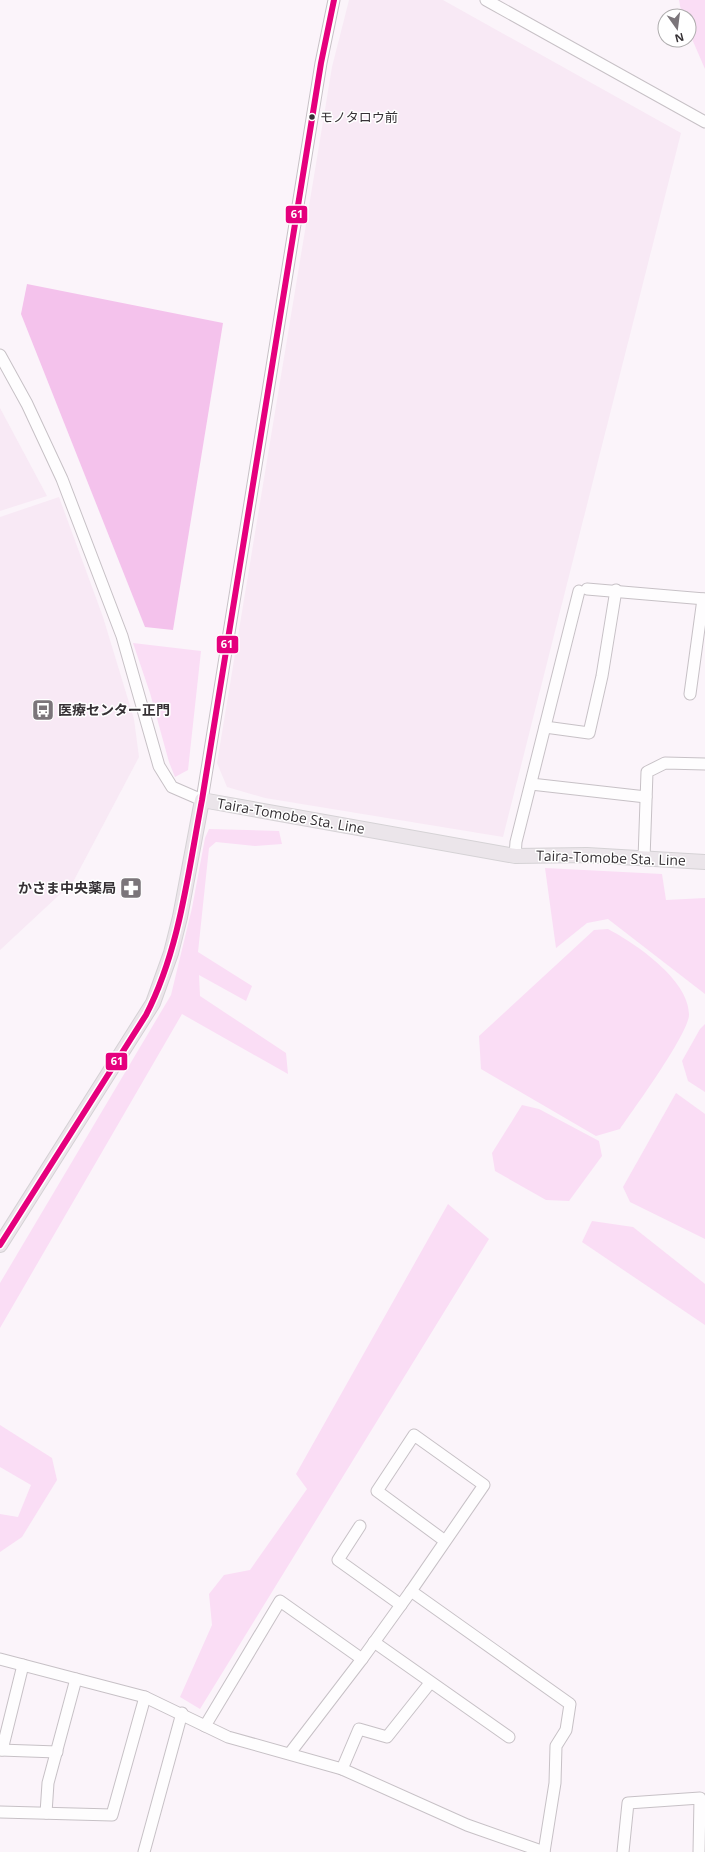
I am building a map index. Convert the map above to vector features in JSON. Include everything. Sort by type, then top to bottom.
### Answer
[{"type":"main road","name":"Taira-Tomobe Sta. Line","points":[[0,1245],[153,1003],[171,953],[180,917],[202,800],[515,856],[587,855],[705,862]]},
{"type":"street","points":[[0,355],[27,404],[62,479],[122,636],[159,766],[172,787],[202,800],[321,63],[334,0]]},
{"type":"street","points":[[486,0],[508,5],[607,69],[705,122]]},
{"type":"street","points":[[515,856],[516,842],[530,784],[583,590],[616,590],[704,599],[690,694]]},
{"type":"street","points":[[545,726],[589,732],[602,676],[616,590]]},
{"type":"street","points":[[644,859],[647,772],[665,763],[705,764]]},
{"type":"street","points":[[530,784],[646,797]]},
{"type":"street","points":[[290,1753],[401,1605],[411,1591],[484,1484],[414,1435],[376,1491],[445,1541]]},
{"type":"street","points":[[360,1526],[338,1560],[401,1605]]},
{"type":"street","points":[[0,1660],[145,1697],[182,1713],[228,1737],[290,1753],[342,1769],[467,1825],[544,1852],[555,1783],[556,1746],[566,1730],[570,1704],[411,1591]]},
{"type":"street","points":[[205,1726],[280,1601],[362,1659]]},
{"type":"street","points":[[374,1642],[509,1738]]},
{"type":"street","points":[[23,1665],[1,1750],[57,1752]]},
{"type":"street","points":[[46,1813],[48,1783],[76,1679]]},
{"type":"street","points":[[342,1769],[360,1729],[387,1737],[430,1683]]},
{"type":"street","points":[[0,1812],[112,1815],[145,1697]]},
{"type":"street","points":[[144,1852],[182,1713]]},
{"type":"street","points":[[624,1852],[628,1803],[700,1798],[699,1852]]},
{"type":"shaded area","points":[[349,0],[443,0],[681,133],[503,837],[265,798],[227,787],[217,763],[332,67]]},
{"type":"shaded area","points":[[679,0],[705,0],[705,69],[696,48],[697,8],[680,8]]},
{"type":"shaded area","points":[[27,284],[223,323],[173,630],[145,627],[21,314]]},
{"type":"shaded area","points":[[0,408],[47,496],[0,511]]},
{"type":"shaded area","points":[[59,497],[103,617],[134,719],[139,757],[73,882],[0,950],[0,517]]},
{"type":"shaded area","points":[[133,643],[201,651],[188,770],[175,777],[169,762],[150,693]]},
{"type":"shaded area","points":[[209,829],[279,831],[282,844],[255,846],[216,842],[209,848],[198,952],[252,986],[246,1001],[199,975],[200,996],[286,1053],[288,1074],[182,1014],[0,1328],[0,1283],[171,995],[192,908],[205,838]]},
{"type":"shaded area","points":[[545,868],[662,874],[666,900],[705,898],[705,994],[608,919],[587,923],[556,948]]},
{"type":"shaded area","points":[[608,929],[632,943],[659,964],[680,988],[687,1001],[689,1014],[687,1023],[671,1053],[620,1129],[596,1136],[481,1069],[479,1036],[594,930]]},
{"type":"shaded area","points":[[705,1024],[705,1092],[688,1081],[682,1061],[700,1029]]},
{"type":"shaded area","points":[[676,1093],[705,1114],[705,1239],[630,1202],[623,1187]]},
{"type":"shaded area","points":[[522,1105],[539,1109],[599,1141],[602,1156],[569,1201],[546,1200],[495,1171],[492,1153]]},
{"type":"shaded area","points":[[448,1204],[489,1239],[200,1709],[180,1697],[212,1625],[209,1594],[224,1575],[250,1570],[307,1489],[296,1474]]},
{"type":"shaded area","points":[[592,1221],[633,1227],[705,1284],[705,1325],[582,1242]]},
{"type":"shaded area","points":[[0,1425],[52,1458],[57,1480],[22,1537],[0,1552],[0,1514],[18,1517],[31,1485],[0,1467]]},
{"type":"transit line","name":"61","points":[[0,1245],[146,1015],[158,990],[175,937],[182,910],[202,800],[321,63],[334,0]]},
{"type":"place","name":"モノタロウ前","points":[[312,117]]},
{"type":"place","name":"医療センター正門","points":[[43,710]]},
{"type":"place","name":"かさま中央薬局","points":[[131,888]]}]
